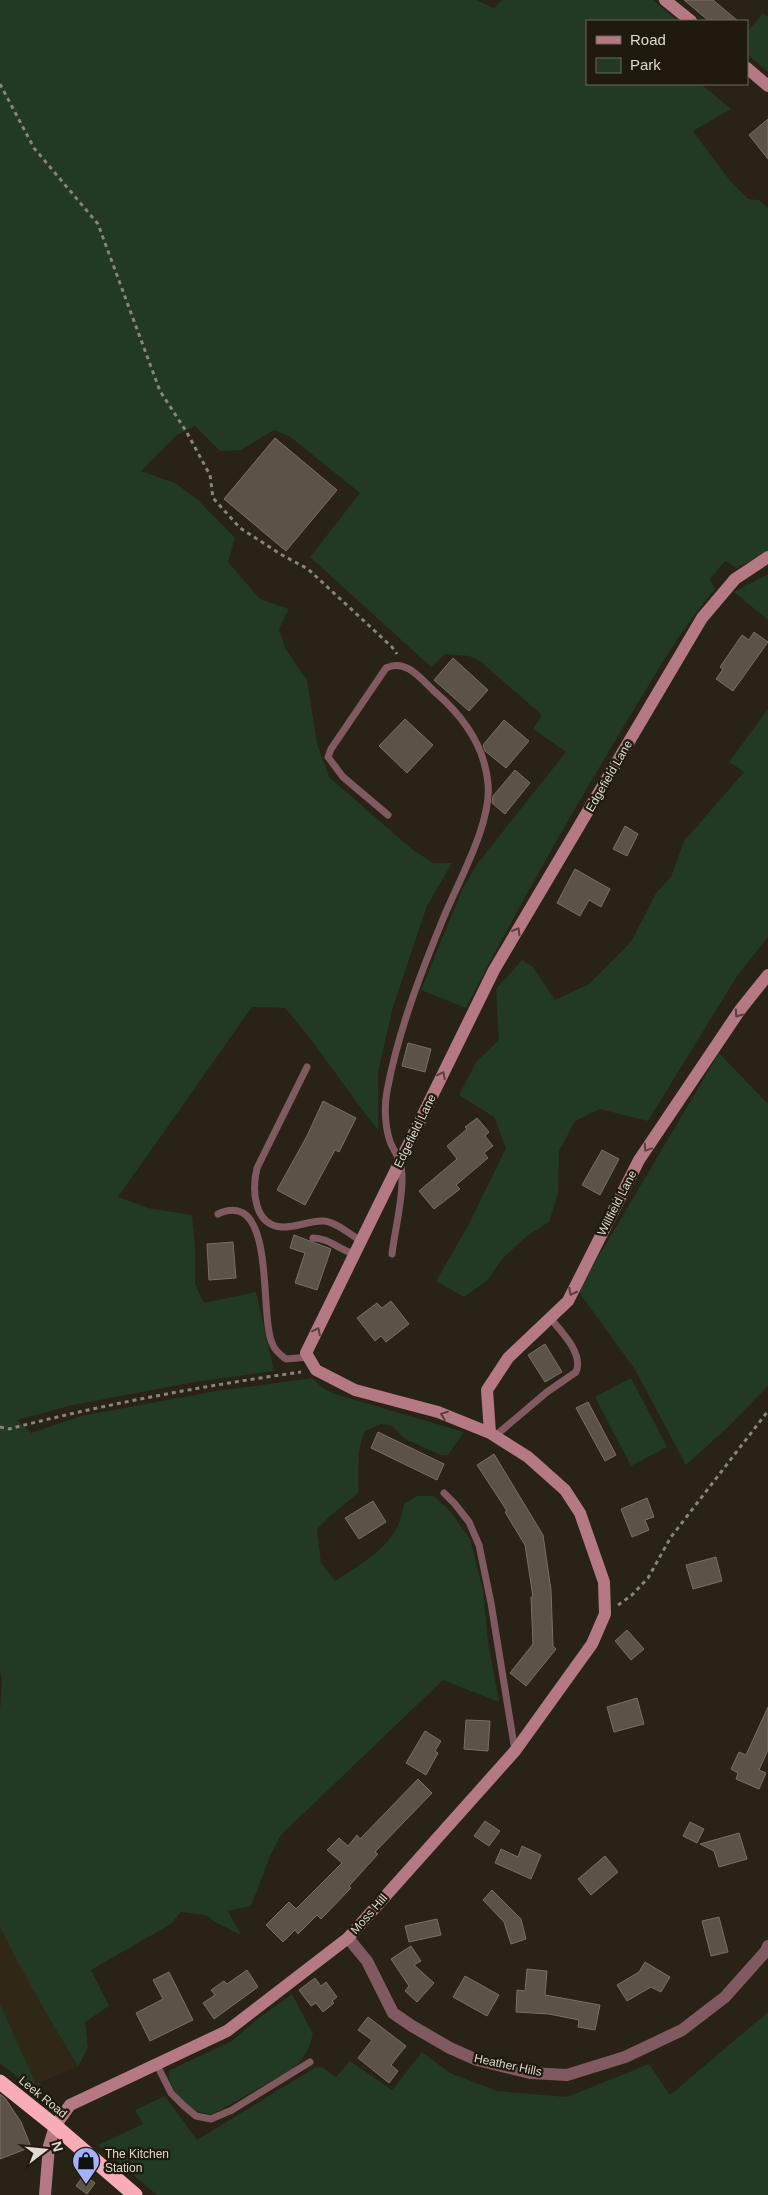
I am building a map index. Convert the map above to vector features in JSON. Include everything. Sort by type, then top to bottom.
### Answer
[{"type":"highway","name":"Leek Road","points":[[0,2082],[55,2126],[135,2195]]},
{"type":"street","points":[[665,0],[689,20]]},
{"type":"street","points":[[748,69],[768,86]]},
{"type":"street","name":"Edgefield Lane","points":[[309,1357],[306,1354],[494,970],[702,618],[735,579],[768,557]]},
{"type":"street","name":"Willfield Lane","points":[[492,1435],[487,1390],[508,1358],[568,1301],[639,1160],[740,1010],[768,975]]},
{"type":"street","points":[[309,1357],[316,1370],[355,1390],[438,1412],[492,1435],[528,1457],[565,1490],[580,1512],[604,1582],[605,1614]]},
{"type":"street","name":"Moss Hill","points":[[45,2195],[48,2146],[55,2126],[70,2105],[227,2032],[348,1938],[515,1751],[592,1644],[605,1614]]},
{"type":"street","name":"Heather Hills","points":[[348,1938],[367,1961],[393,2013],[412,2026],[450,2048],[477,2060],[530,2073],[567,2075],[625,2057],[682,2030],[725,1997],[766,1951],[768,1946]]},
{"type":"lane","points":[[388,815],[343,777],[328,757],[331,749],[386,668],[394,664],[404,665],[448,702],[471,731],[485,764],[489,786],[487,809],[481,828],[442,921],[397,1043],[387,1094],[387,1131],[400,1161],[402,1175],[392,1254]]},
{"type":"lane","points":[[307,1067],[257,1168],[254,1182],[255,1202],[266,1220],[275,1226],[282,1228],[326,1221],[361,1241]]},
{"type":"lane","points":[[218,1214],[233,1208],[244,1212],[252,1220],[261,1254],[272,1345],[286,1359],[309,1357]]},
{"type":"lane","points":[[312,1238],[328,1240],[345,1251],[355,1254]]},
{"type":"lane","points":[[492,1435],[576,1372],[579,1366],[577,1356],[550,1318]]},
{"type":"lane","points":[[444,1494],[455,1504],[469,1522],[479,1545],[491,1603],[515,1751]]},
{"type":"lane","points":[[157,2065],[171,2093],[184,2106],[196,2116],[211,2118],[232,2110],[310,2062]]},
{"type":"path","points":[[0,84],[34,148],[98,224],[160,391],[186,431],[210,475],[213,498],[240,528],[308,569],[392,647],[404,665]]},
{"type":"path","points":[[0,1427],[9,1429],[77,1412],[197,1387],[316,1370]]},
{"type":"path","points":[[605,1614],[632,1595],[648,1578],[671,1537],[768,1411]]},
{"type":"shaded area","points":[[0,1927],[32,1989],[78,2067],[36,2084],[0,2003]]},
{"type":"green space","points":[[0,0],[476,0],[494,8],[502,0],[653,0],[677,20],[586,20],[586,85],[702,85],[731,109],[693,131],[731,182],[748,199],[759,200],[768,208],[768,551],[737,568],[725,561],[710,579],[715,589],[677,640],[601,765],[522,903],[466,1008],[421,990],[462,890],[477,864],[566,752],[533,729],[542,715],[480,661],[469,656],[445,654],[431,667],[310,557],[360,493],[289,436],[274,430],[241,450],[220,451],[195,426],[177,435],[141,471],[175,483],[197,499],[235,538],[228,562],[260,599],[289,609],[279,629],[285,648],[307,680],[317,744],[330,778],[413,850],[433,863],[452,863],[427,906],[393,1007],[378,1072],[378,1130],[285,1008],[252,1007],[118,1197],[148,1208],[192,1215],[195,1247],[195,1284],[204,1303],[256,1292],[274,1371],[195,1382],[73,1405],[17,1420],[31,1433],[81,1416],[216,1391],[313,1378],[321,1387],[335,1394],[464,1432],[448,1455],[441,1455],[405,1439],[392,1426],[381,1424],[365,1431],[359,1453],[358,1493],[317,1529],[321,1563],[335,1581],[370,1558],[385,1544],[392,1536],[398,1524],[404,1504],[417,1496],[434,1496],[450,1511],[470,1539],[483,1590],[488,1641],[499,1702],[443,1680],[281,1835],[271,1854],[251,1906],[228,1911],[241,1935],[215,1922],[206,1915],[181,1912],[171,1924],[91,1970],[109,2006],[85,2022],[88,2047],[78,2067],[32,1989],[0,1927],[0,1710],[2,1682],[0,1671]]},
{"type":"green space","points":[[763,13],[768,17],[768,72],[748,55],[748,31]]},
{"type":"green space","points":[[768,574],[768,620],[734,592]]},
{"type":"green space","points":[[768,709],[768,937],[737,976],[648,1121],[600,1109],[575,1121],[559,1151],[558,1194],[549,1222],[527,1236],[501,1260],[488,1280],[464,1297],[436,1281],[468,1226],[506,1148],[494,1117],[459,1095],[476,1062],[499,1040],[496,989],[522,960],[533,967],[555,1000],[589,984],[631,942],[656,893],[671,877],[684,841],[744,772],[729,762]]},
{"type":"green space","points":[[719,1053],[768,1104],[768,1386],[728,1427],[686,1465],[634,1368],[578,1291]]},
{"type":"green space","points":[[631,1378],[667,1447],[631,1466],[595,1397]]},
{"type":"green space","points":[[292,1994],[313,2034],[306,2053],[293,2069],[213,2114],[195,2110],[182,2100],[171,2085],[169,2079],[170,2070],[232,2041],[256,2020]]},
{"type":"green space","points":[[0,2003],[36,2084],[40,2082],[41,2086],[31,2084],[30,2088],[0,2063]]},
{"type":"green space","points":[[768,2012],[768,2195],[157,2195],[98,2145],[143,2124],[135,2110],[165,2096],[197,2140],[314,2068],[322,2067],[336,2077],[350,2061],[392,2090],[422,2052],[450,2073],[497,2091],[567,2097],[649,2064],[670,2095]]},
{"type":"building","points":[[684,0],[713,0],[737,20],[708,20]]},
{"type":"building","points":[[768,119],[768,159],[749,135]]},
{"type":"building","points":[[275,438],[337,490],[286,551],[224,499]]},
{"type":"building","points":[[754,632],[768,642],[733,691],[716,679],[723,669],[720,667],[742,635],[749,640]]},
{"type":"building","points":[[453,658],[488,690],[469,711],[434,680]]},
{"type":"building","points":[[405,719],[433,745],[407,773],[379,746]]},
{"type":"building","points":[[504,720],[529,741],[506,768],[485,751],[483,745]]},
{"type":"building","points":[[515,770],[530,783],[505,814],[492,803],[493,796]]},
{"type":"building","points":[[625,826],[638,834],[627,856],[613,849]]},
{"type":"building","points":[[575,869],[610,889],[601,907],[589,900],[580,916],[557,903]]},
{"type":"building","points":[[408,1043],[431,1049],[425,1072],[402,1066]]},
{"type":"building","points":[[323,1101],[356,1118],[339,1152],[335,1150],[305,1205],[277,1190],[307,1136]]},
{"type":"building","points":[[477,1118],[489,1132],[485,1136],[493,1146],[484,1153],[488,1158],[456,1185],[460,1189],[434,1209],[419,1191],[457,1159],[447,1146],[467,1129],[465,1127]]},
{"type":"building","points":[[602,1150],[619,1159],[600,1195],[582,1185]]},
{"type":"building","points":[[294,1235],[331,1249],[317,1290],[295,1283],[305,1253],[290,1248]]},
{"type":"building","points":[[233,1242],[236,1278],[209,1280],[207,1244]]},
{"type":"building","points":[[391,1301],[409,1324],[386,1342],[381,1336],[375,1341],[357,1318],[377,1303],[382,1308]]},
{"type":"building","points":[[545,1344],[562,1372],[545,1382],[528,1355]]},
{"type":"building","points":[[588,1402],[616,1455],[605,1461],[576,1408]]},
{"type":"building","points":[[378,1432],[444,1464],[437,1480],[371,1448]]},
{"type":"building","points":[[494,1454],[543,1535],[551,1590],[553,1646],[556,1649],[526,1686],[510,1673],[533,1644],[531,1597],[533,1597],[525,1545],[505,1512],[507,1511],[477,1465]]},
{"type":"building","points":[[647,1498],[654,1517],[645,1520],[649,1530],[632,1537],[621,1509]]},
{"type":"building","points":[[373,1501],[386,1522],[359,1539],[345,1518]]},
{"type":"building","points":[[716,1557],[722,1581],[693,1589],[686,1565]]},
{"type":"building","points":[[627,1630],[644,1649],[631,1660],[615,1641]]},
{"type":"building","points":[[637,1698],[644,1724],[614,1732],[607,1707]]},
{"type":"building","points":[[768,1707],[768,1750],[759,1770],[766,1773],[759,1789],[736,1779],[738,1773],[731,1769],[739,1752],[746,1755]]},
{"type":"building","points":[[466,1720],[490,1721],[488,1751],[464,1749]]},
{"type":"building","points":[[425,1731],[441,1741],[435,1751],[438,1753],[426,1775],[406,1763]]},
{"type":"building","points":[[418,1779],[432,1793],[375,1852],[378,1854],[349,1886],[351,1888],[321,1919],[317,1915],[298,1934],[295,1930],[283,1942],[266,1925],[289,1902],[296,1909],[342,1863],[327,1850],[339,1838],[348,1846],[357,1835],[360,1839]]},
{"type":"building","points":[[485,1821],[500,1831],[489,1846],[474,1836]]},
{"type":"building","points":[[690,1822],[704,1829],[697,1843],[683,1836]]},
{"type":"building","points":[[739,1833],[747,1859],[719,1867],[714,1851],[700,1844]]},
{"type":"building","points":[[522,1846],[541,1855],[531,1879],[495,1863],[501,1849],[518,1857]]},
{"type":"building","points":[[605,1856],[618,1872],[591,1895],[578,1879]]},
{"type":"building","points":[[492,1890],[521,1919],[526,1939],[511,1944],[504,1922],[483,1900]]},
{"type":"building","points":[[719,1917],[728,1952],[711,1956],[702,1921]]},
{"type":"building","points":[[437,1919],[441,1935],[409,1942],[405,1926]]},
{"type":"building","points":[[411,1946],[421,1961],[414,1965],[434,1983],[417,2002],[405,1991],[409,1986],[391,1959]]},
{"type":"building","points":[[645,1962],[670,1977],[661,1992],[651,1987],[627,2001],[617,1985],[639,1972]]},
{"type":"building","points":[[527,1969],[547,1971],[545,1995],[600,2005],[595,2030],[578,2027],[579,2020],[549,2014],[516,2012],[517,1990],[525,1991]]},
{"type":"building","points":[[247,1970],[258,1987],[214,2019],[203,2003],[215,1995],[211,1990],[224,1981],[227,1984]]},
{"type":"building","points":[[169,1972],[193,2020],[150,2041],[136,2013],[163,1999],[153,1980]]},
{"type":"building","points":[[465,1976],[499,1995],[487,2016],[453,1997]]},
{"type":"building","points":[[315,1978],[321,1986],[326,1982],[337,1997],[332,2001],[334,2003],[323,2012],[316,2003],[311,2006],[299,1990]]},
{"type":"building","points":[[368,2017],[406,2046],[391,2065],[398,2071],[389,2083],[358,2058],[372,2040],[358,2030]]},
{"type":"building","points":[[0,2094],[5,2098],[21,2122],[31,2147],[0,2159]]},
{"type":"building","name":"The Kitchen Station","points":[[84,2175],[95,2183],[87,2194],[76,2186]]},
{"type":"place","name":"The Kitchen Station","points":[[86,2185]]}]
